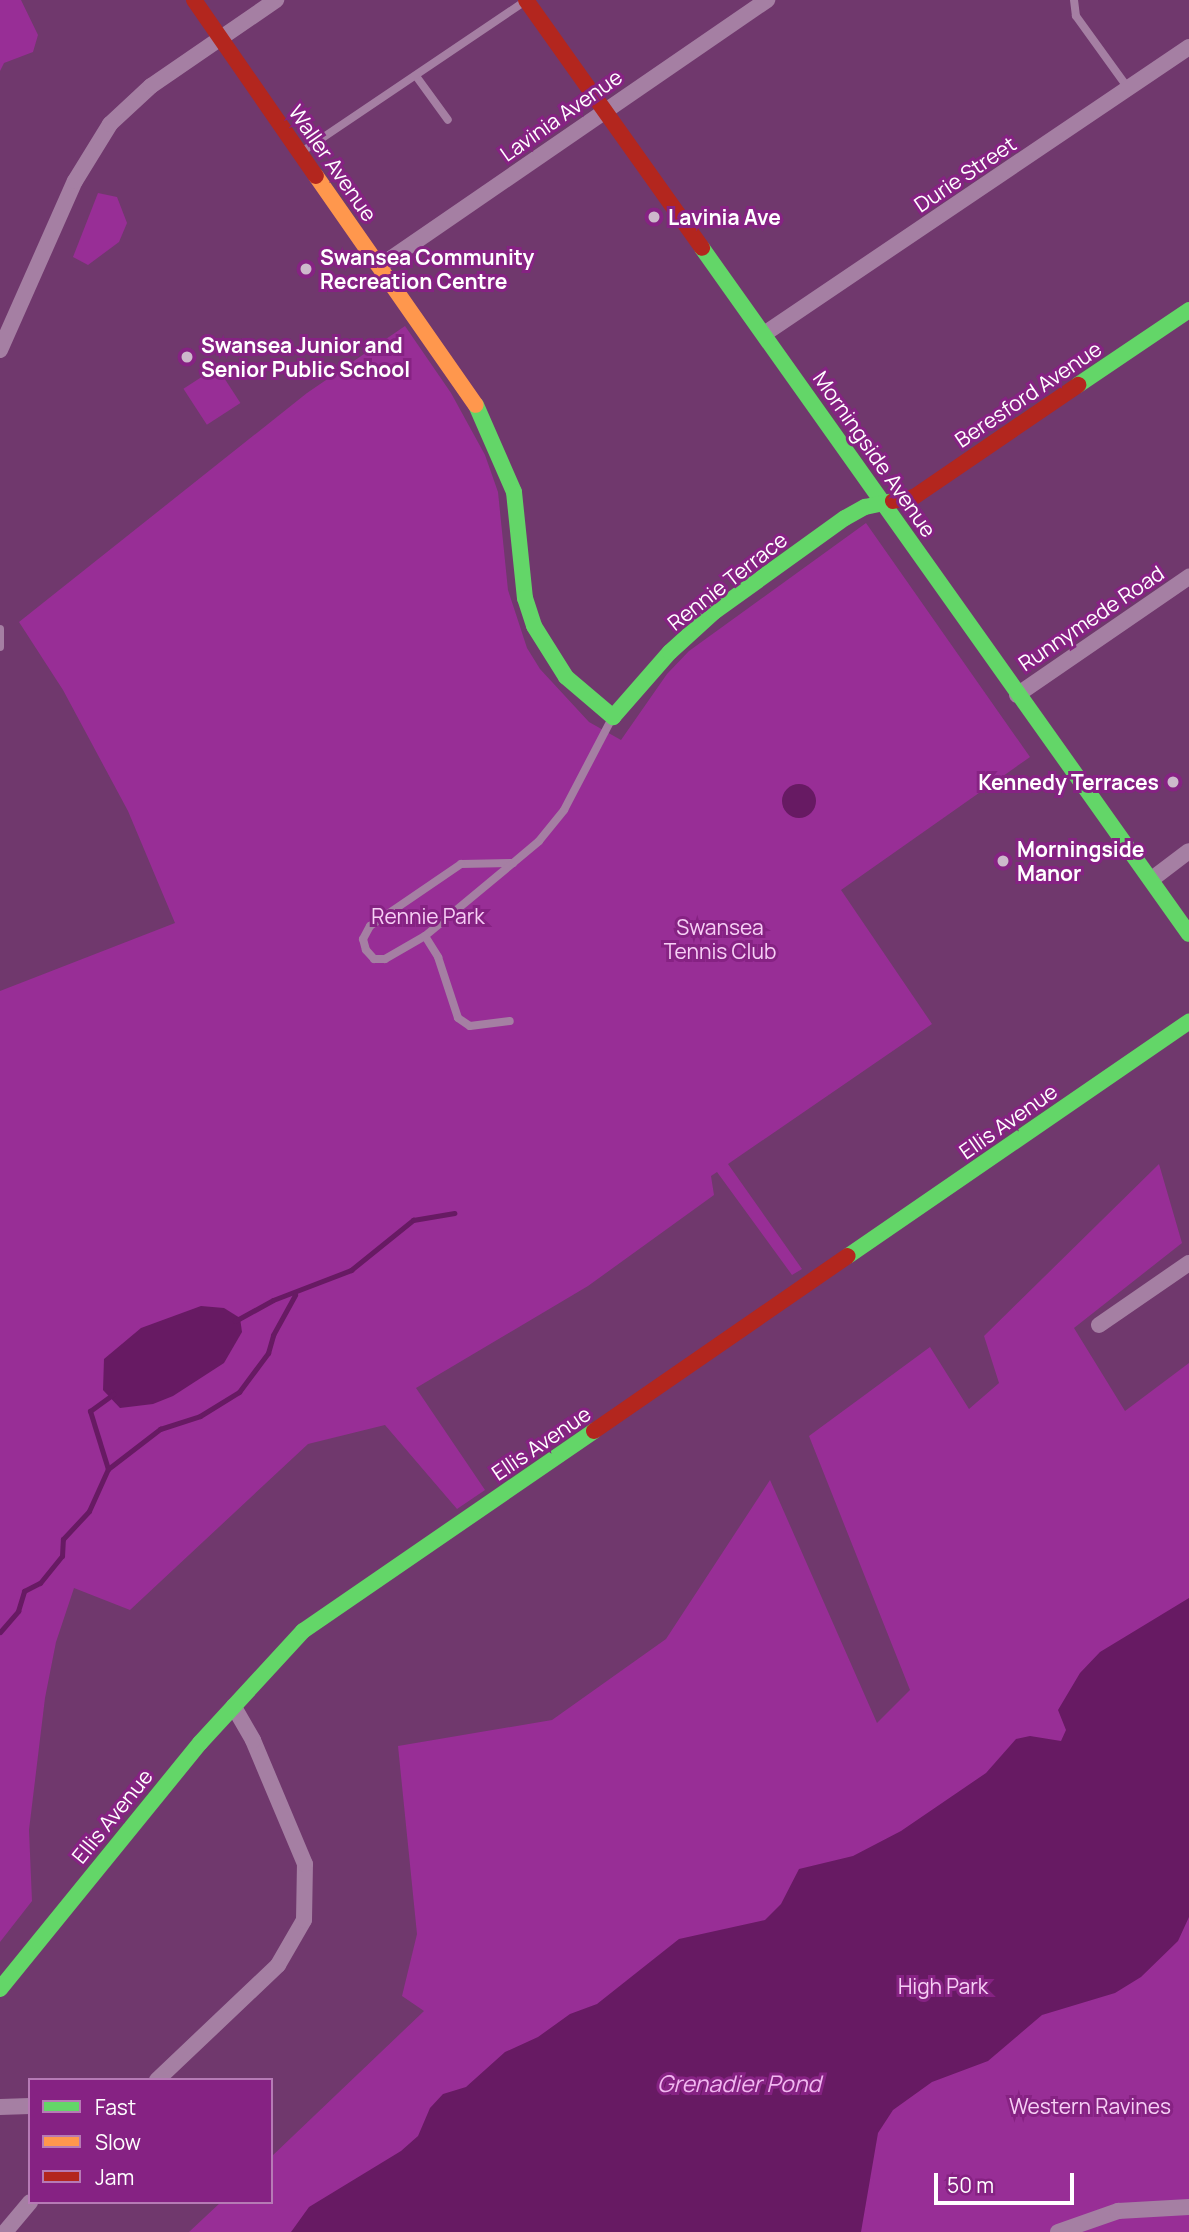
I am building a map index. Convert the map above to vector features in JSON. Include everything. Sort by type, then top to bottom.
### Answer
[{"type":"street","name":"Waller Avenue","points":[[194,0],[457,374],[506,466],[520,520],[525,597],[541,642],[566,677],[612,717]]},
{"type":"street","points":[[0,350],[100,137],[136,98],[276,0]]},
{"type":"street","name":"Morningside Avenue","points":[[526,0],[607,110],[886,504],[1017,695],[1189,934]]},
{"type":"street","name":"Lavinia Avenue","points":[[380,265],[766,0]]},
{"type":"street","name":"Durie Street","points":[[764,334],[1189,47]]},
{"type":"street","name":"Beresford Avenue","points":[[886,504],[914,497],[1189,310]]},
{"type":"street","name":"Rennie Terrace","points":[[612,717],[670,652],[714,612],[845,518],[865,507],[886,504]]},
{"type":"street","name":"Runnymede Road","points":[[1017,695],[1189,576]]},
{"type":"street","points":[[1152,879],[1189,851]]},
{"type":"street","name":"Ellis Avenue","points":[[0,1989],[233,1706],[294,1640],[349,1596],[1189,1022]]},
{"type":"street","points":[[1099,1325],[1189,1263]]},
{"type":"street","points":[[159,2078],[278,1965],[304,1920],[305,1864],[250,1732],[233,1706]]},
{"type":"street","points":[[0,2107],[28,2106]]},
{"type":"street","points":[[5,2232],[28,2204]]},
{"type":"street","points":[[1058,2232],[1118,2211],[1189,2207]]},
{"type":"lane","points":[[300,153],[526,0]]},
{"type":"lane","points":[[1074,0],[1076,16],[1128,88]]},
{"type":"lane","points":[[416,76],[448,120]]},
{"type":"lane","points":[[0,629],[0,647]]},
{"type":"lane","points":[[513,863],[461,863],[370,926],[363,939],[374,958],[385,959],[425,936],[513,863],[564,810],[612,717]]},
{"type":"lane","points":[[425,936],[438,957],[458,1018],[470,1026],[510,1021]]},
{"type":"green space","points":[[0,0],[21,0],[38,35],[33,52],[4,63],[0,71]]},
{"type":"green space","points":[[98,193],[117,197],[127,223],[119,242],[88,265],[73,257]]},
{"type":"green space","name":"Rennie Park","points":[[405,326],[451,393],[485,455],[498,492],[508,590],[527,648],[540,669],[589,722],[621,740],[667,674],[689,651],[866,523],[1030,757],[841,890],[932,1024],[728,1164],[802,1269],[792,1275],[717,1172],[711,1176],[714,1195],[588,1286],[416,1388],[485,1490],[457,1509],[385,1425],[308,1444],[130,1610],[74,1588],[56,1642],[45,1698],[29,1830],[32,1901],[0,1942],[0,991],[175,923],[128,811],[63,690],[19,622],[307,393]]},
{"type":"green space","points":[[217,367],[240,403],[207,425],[183,389]]},
{"type":"green space","name":"High Park","points":[[1159,1164],[1182,1243],[1074,1328],[1125,1411],[1189,1363],[1189,2232],[189,2232],[219,2204],[273,2204],[273,2155],[424,2011],[402,1996],[417,1934],[398,1746],[552,1720],[666,1639],[770,1480],[877,1723],[910,1690],[809,1436],[930,1347],[969,1409],[999,1383],[984,1336]]},
{"type":"water","points":[[799,784],[811,789],[816,801],[811,813],[799,818],[787,813],[782,801],[787,789]]},
{"type":"water","points":[[201,1306],[224,1308],[240,1318],[242,1332],[224,1363],[173,1396],[153,1404],[120,1408],[103,1390],[104,1359],[141,1328]]},
{"type":"water","name":"Grenadier Pond","points":[[1189,1598],[1189,1917],[1178,1941],[1141,1977],[1115,1993],[1042,2015],[988,2061],[932,2082],[893,2110],[878,2133],[861,2232],[291,2232],[309,2207],[401,2151],[418,2136],[430,2108],[443,2094],[466,2087],[505,2052],[538,2037],[570,2014],[597,2004],[679,1939],[765,1920],[781,1904],[799,1869],[853,1856],[901,1831],[986,1773],[1016,1739],[1030,1736],[1061,1741],[1066,1730],[1058,1710],[1080,1673],[1100,1652]]},
{"type":"waterway","points":[[235,1321],[273,1300],[351,1270],[413,1220],[454,1213]]},
{"type":"waterway","points":[[0,1632],[18,1611],[24,1591],[40,1583],[62,1556],[63,1539],[89,1511],[108,1469],[160,1429],[200,1416],[239,1392],[268,1353],[273,1335],[295,1295]]},
{"type":"waterway","points":[[108,1469],[90,1411],[113,1394]]},
{"type":"traffic: fast","points":[[702,248],[1189,934]]},
{"type":"traffic: fast","points":[[1078,385],[1189,310]]},
{"type":"traffic: fast","points":[[476,405],[514,492],[525,598],[534,626],[566,677],[613,717],[670,652],[714,612],[845,518],[865,507],[893,501]]},
{"type":"traffic: fast","points":[[848,1256],[1189,1022]]},
{"type":"traffic: fast","points":[[0,1989],[200,1743],[303,1631],[594,1431]]},
{"type":"traffic: slow","points":[[316,176],[476,405]]},
{"type":"traffic: jam","points":[[194,0],[316,176]]},
{"type":"traffic: jam","points":[[526,0],[702,248]]},
{"type":"traffic: jam","points":[[893,501],[914,497],[1078,385]]},
{"type":"traffic: jam","points":[[594,1431],[848,1256]]},
{"type":"place","name":"Lavinia Ave","points":[[654,217]]},
{"type":"place","name":"Swansea Community Recreation Centre","points":[[306,269]]},
{"type":"place","name":"Swansea Junior and Senior Public School","points":[[187,357]]},
{"type":"place","name":"Kennedy Terraces","points":[[1173,782]]},
{"type":"place","name":"Morningside Manor","points":[[1003,861]]},
{"type":"park label","name":"Swansea Tennis Club","points":[[720,939]]},
{"type":"park label","name":"Western Ravines","points":[[1090,2106]]}]
